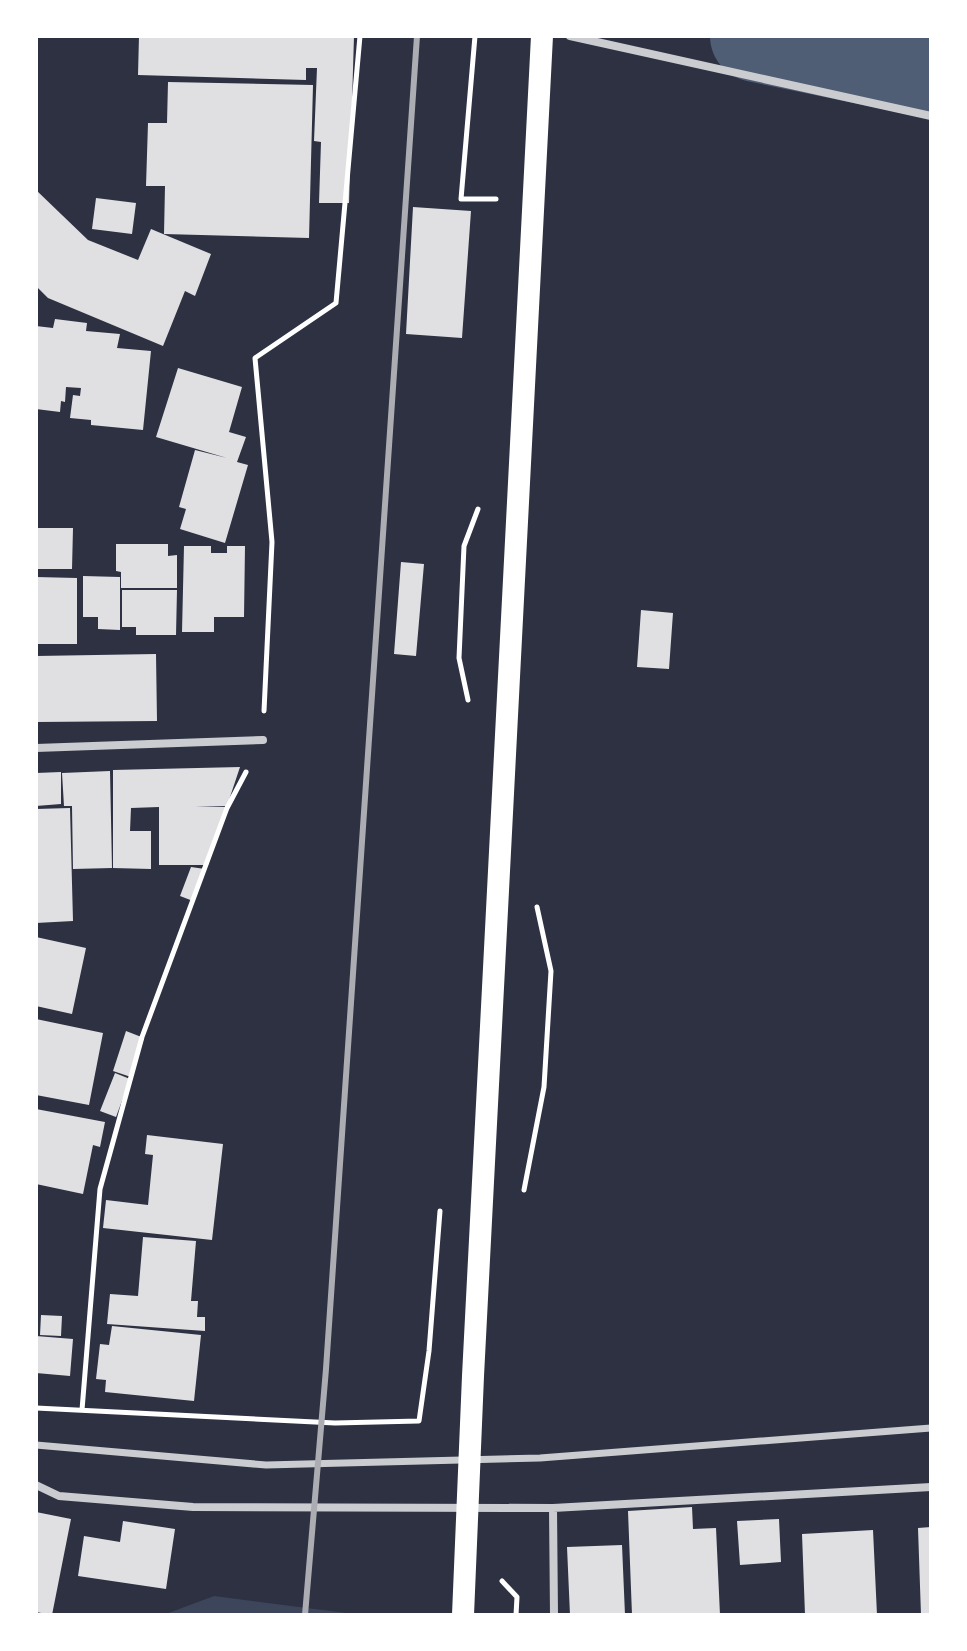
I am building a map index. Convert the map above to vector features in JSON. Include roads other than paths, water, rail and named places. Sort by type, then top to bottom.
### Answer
[{"type":"highway","points":[[463,1615],[542,36]]},
{"type":"street","points":[[570,36],[594,38],[931,116]]},
{"type":"street","points":[[36,748],[263,740]]},
{"type":"street","points":[[36,1445],[266,1465],[540,1458],[931,1428]]},
{"type":"street","points":[[36,1485],[59,1496],[193,1507],[553,1508],[931,1487]]},
{"type":"street","points":[[553,1508],[554,1615]]},
{"type":"waterway","points":[[756,36],[931,72]]},
{"type":"railway","points":[[305,1615],[326,1369],[417,36]]}]
